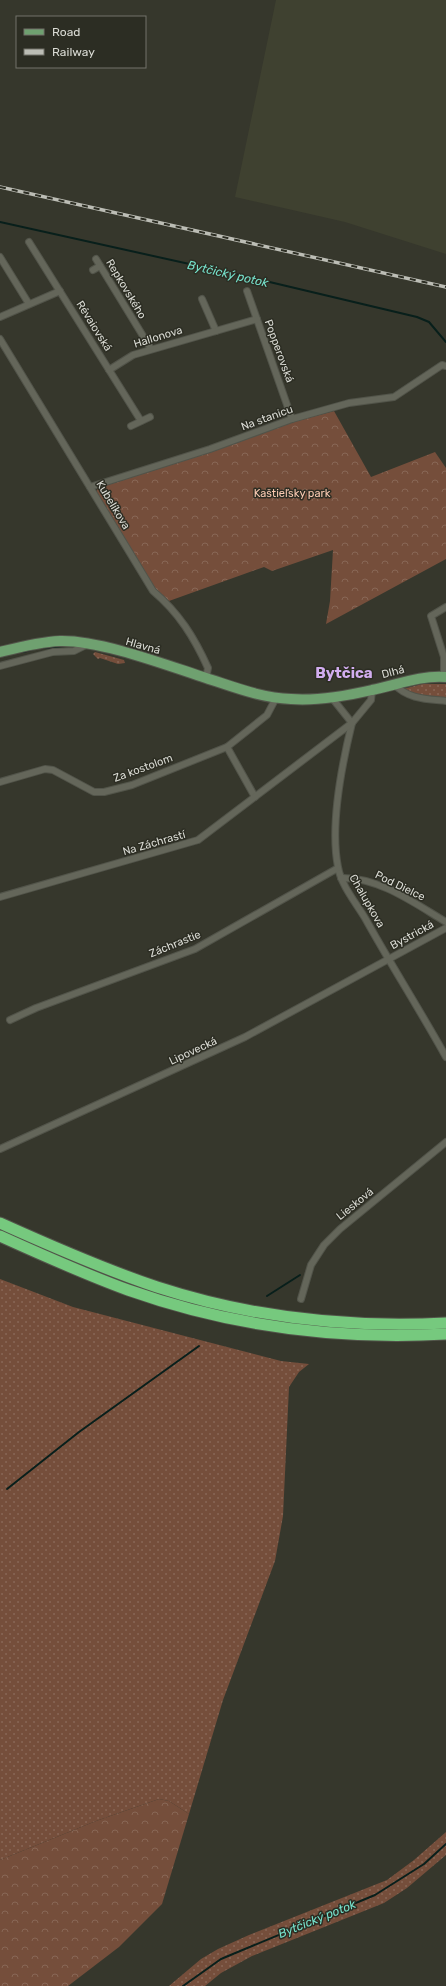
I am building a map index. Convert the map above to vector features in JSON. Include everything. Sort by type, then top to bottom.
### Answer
[{"type":"highway","points":[[0,1223],[50,1246],[132,1278],[211,1302],[275,1315],[339,1322],[399,1324],[446,1323]]},
{"type":"highway","points":[[0,1236],[128,1290],[182,1307],[241,1321],[338,1334],[399,1336],[446,1334]]},
{"type":"main road","name":"Hlavná","points":[[0,652],[51,642],[68,641],[88,644],[206,678],[254,694],[276,698]]},
{"type":"main road","name":"Dlhá","points":[[276,698],[310,700],[332,698],[430,677],[445,677]]},
{"type":"street","name":"Révaiovská","points":[[29,242],[141,421]]},
{"type":"street","points":[[0,257],[29,304]]},
{"type":"street","name":"Repkovského","points":[[96,259],[151,350]]},
{"type":"street","points":[[93,270],[100,266]]},
{"type":"street","points":[[0,317],[60,291]]},
{"type":"street","name":"Popperovská","points":[[247,291],[292,418]]},
{"type":"street","points":[[202,299],[216,330]]},
{"type":"street","name":"Hallonova","points":[[109,370],[133,355],[257,319]]},
{"type":"street","name":"Kubelíkova","points":[[0,339],[153,591],[170,606],[185,624],[208,668],[206,678]]},
{"type":"street","name":"Na stanicu","points":[[90,487],[210,449],[292,418],[349,402],[394,397],[442,365],[446,366]]},
{"type":"street","points":[[131,426],[150,417]]},
{"type":"street","points":[[445,677],[444,657],[431,616],[446,607]]},
{"type":"street","points":[[0,666],[53,652],[80,649],[88,644]]},
{"type":"street","points":[[394,684],[401,693],[418,698],[446,701]]},
{"type":"street","points":[[332,698],[352,723],[371,700],[372,690]]},
{"type":"street","name":"Za kostolom","points":[[0,782],[45,769],[53,770],[94,792],[104,792],[132,785],[227,747],[267,715],[276,698]]},
{"type":"street","name":"Na Záchrastí","points":[[0,897],[198,840],[352,723]]},
{"type":"street","name":"Chalupkova","points":[[352,723],[347,743],[336,827],[335,846],[338,868],[342,878],[388,960],[446,1057]]},
{"type":"street","points":[[227,747],[254,797]]},
{"type":"street","name":"Záchrastie","points":[[10,1020],[36,1008],[195,949],[338,868]]},
{"type":"street","name":"Pod Dielce","points":[[342,878],[356,878],[375,884],[446,922]]},
{"type":"street","name":"Bystrická","points":[[388,960],[446,928]]},
{"type":"street","name":"Lipovecká","points":[[0,1149],[245,1037],[388,960]]},
{"type":"street","name":"Liesková","points":[[301,1299],[311,1265],[317,1254],[330,1238],[446,1142]]},
{"type":"shaded area","points":[[276,0],[446,0],[446,254],[345,222],[235,197]]},
{"type":"green space","name":"Kaštieľsky park","points":[[334,411],[371,477],[435,452],[446,468],[446,559],[326,624],[330,601],[333,550],[272,571],[264,567],[169,601],[158,593],[96,493],[98,488],[211,452],[293,422]]},
{"type":"green space","points":[[95,652],[124,660],[125,663],[118,664],[100,658],[98,659],[93,654]]},
{"type":"green space","points":[[422,684],[446,684],[446,699],[430,698],[408,692],[403,689]]},
{"type":"green space","points":[[0,1279],[73,1307],[281,1361],[309,1364],[299,1372],[289,1387],[283,1516],[275,1561],[223,1700],[189,1814],[169,1801],[159,1799],[96,1821],[0,1860]]},
{"type":"green space","points":[[159,1799],[169,1801],[189,1814],[162,1904],[119,1947],[68,1986],[0,1986],[0,1860],[96,1821]]},
{"type":"green space","points":[[446,1832],[446,1855],[407,1888],[384,1903],[252,1956],[221,1973],[205,1986],[169,1986],[201,1959],[218,1949],[249,1935],[387,1880],[414,1860]]},
{"type":"waterway","name":"Bytčický potok","points":[[0,222],[257,279],[417,317],[429,322],[446,342]]},
{"type":"waterway","points":[[41,648],[66,646]]},
{"type":"waterway","points":[[23,652],[34,649]]},
{"type":"waterway","points":[[267,1296],[300,1275]]},
{"type":"waterway","points":[[7,1489],[79,1432],[199,1346]]},
{"type":"waterway","name":"Bytčický potok","points":[[183,1986],[221,1959],[375,1895],[424,1864],[446,1844]]},
{"type":"railway","points":[[0,187],[446,287]]},
{"type":"district","name":"Bytčica","points":[[344,673]]}]
